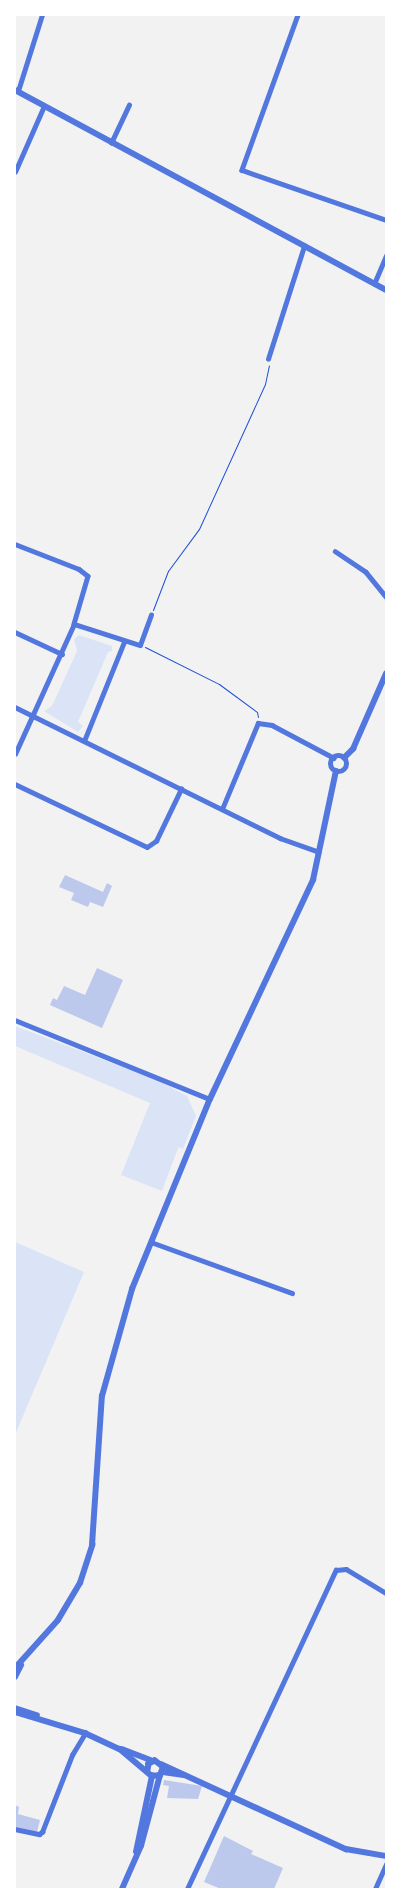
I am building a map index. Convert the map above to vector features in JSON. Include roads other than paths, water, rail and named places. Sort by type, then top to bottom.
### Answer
[{"type":"street","points":[[42,15],[16,91],[386,290]]},
{"type":"street","points":[[298,15],[242,170],[386,220]]},
{"type":"street","points":[[111,143],[129,105]]},
{"type":"street","points":[[15,172],[44,106]]},
{"type":"street","points":[[268,359],[304,246]]},
{"type":"street","points":[[374,284],[386,256]]},
{"type":"street","points":[[15,544],[79,569],[88,576],[74,624],[62,654],[15,754]]},
{"type":"street","points":[[335,551],[366,572],[386,597]]},
{"type":"street","points":[[74,624],[124,642],[140,645],[151,615]]},
{"type":"street","points":[[15,632],[62,654]]},
{"type":"street","points":[[84,740],[124,642]]},
{"type":"street","points":[[222,809],[258,723],[272,725],[334,758],[344,758],[353,749],[386,674]]},
{"type":"street","points":[[15,707],[280,838],[319,852]]},
{"type":"street","points":[[334,758],[331,765],[336,771]]},
{"type":"street","points":[[336,771],[345,769],[344,758]]},
{"type":"street","points":[[15,1668],[58,1620],[80,1583],[92,1545],[102,1396],[132,1289],[210,1099],[287,940],[313,880],[336,771]]},
{"type":"street","points":[[15,784],[146,847],[156,841],[181,789]]},
{"type":"street","points":[[15,1020],[210,1099]]},
{"type":"street","points":[[151,1242],[292,1293]]},
{"type":"street","points":[[187,1889],[334,1574],[340,1568],[386,1593]]},
{"type":"street","points":[[15,1677],[24,1659]]},
{"type":"street","points":[[15,1706],[46,1720]]},
{"type":"street","points":[[15,1712],[85,1733],[120,1749],[136,1752],[231,1794],[346,1849],[386,1856]]},
{"type":"street","points":[[15,1829],[39,1834],[42,1832],[72,1755],[85,1733]]},
{"type":"street","points":[[120,1749],[150,1773],[191,1776]]},
{"type":"street","points":[[136,1856],[153,1761]]},
{"type":"street","points":[[122,1889],[136,1856],[162,1773],[161,1764]]},
{"type":"street","points":[[375,1889],[386,1864]]}]
